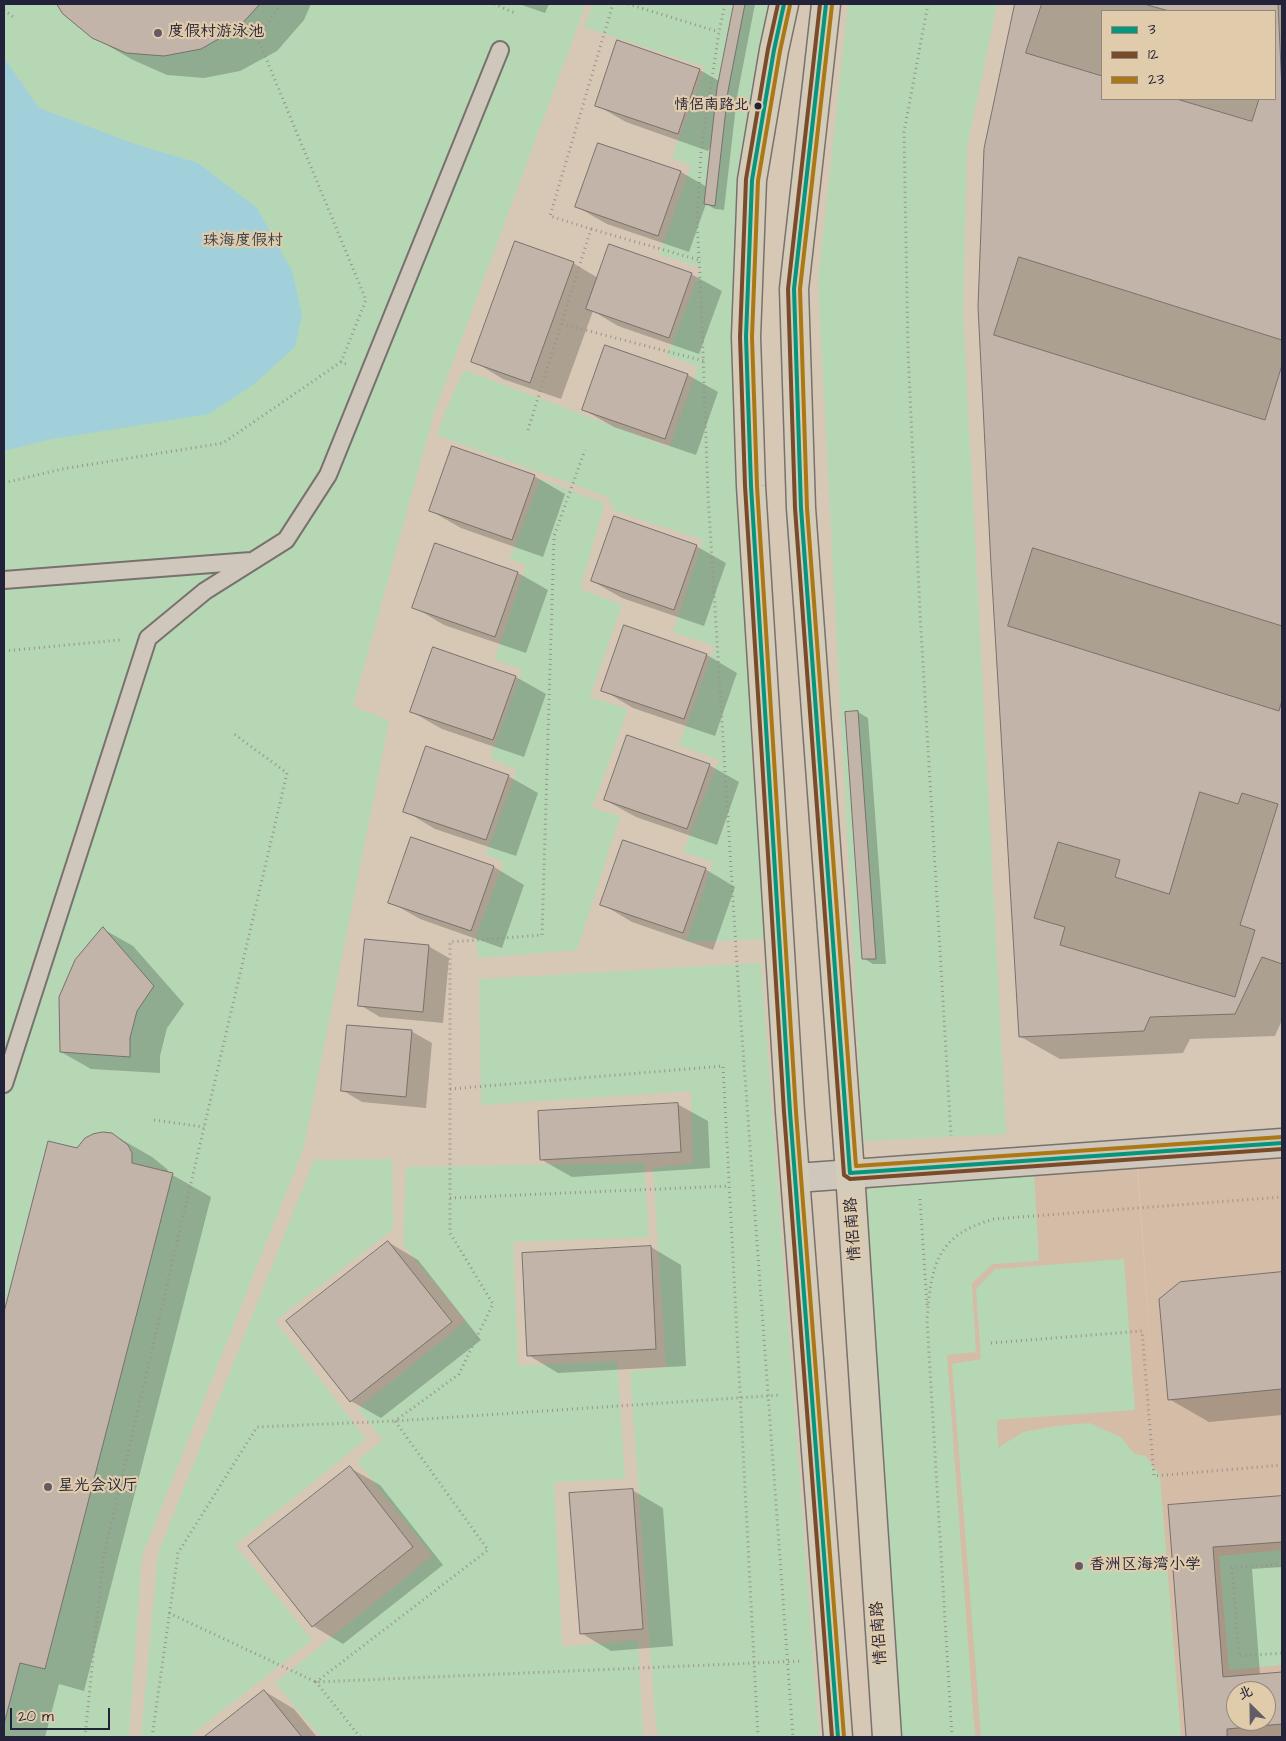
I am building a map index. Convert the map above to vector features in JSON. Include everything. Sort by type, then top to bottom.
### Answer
[{"type":"highway","points":[[784,4],[774,50],[752,180],[746,336],[751,486],[796,1178],[838,1737]]},
{"type":"highway","name":"情侣南路","points":[[826,4],[794,288],[801,508],[850,1173],[887,1737]]},
{"type":"street","points":[[796,1178],[1282,1143]]},
{"type":"lane","points":[[4,1084],[148,638],[205,591],[286,540],[328,475],[500,50]]},
{"type":"lane","points":[[4,580],[253,561]]},
{"type":"path","points":[[4,483],[62,470],[223,443],[341,362],[366,300],[258,39],[280,4]]},
{"type":"path","points":[[494,4],[515,13]]},
{"type":"path","points":[[613,4],[550,216],[699,260]]},
{"type":"path","points":[[628,4],[719,32]]},
{"type":"path","points":[[726,4],[719,32],[701,152],[696,220],[704,361],[708,495],[738,981],[793,1737]]},
{"type":"path","points":[[928,4],[904,132],[908,342],[920,613],[953,1166]]},
{"type":"path","points":[[4,10],[16,19]]},
{"type":"path","points":[[528,430],[591,229]]},
{"type":"path","points":[[562,324],[704,361]]},
{"type":"path","points":[[341,362],[370,373]]},
{"type":"path","points":[[395,1421],[459,1374],[493,1304],[450,1233],[450,942],[542,935],[554,536],[585,450]]},
{"type":"path","points":[[4,651],[148,638]]},
{"type":"path","points":[[85,1737],[103,1559],[287,773],[234,734]]},
{"type":"path","points":[[450,1089],[723,1066],[758,1737]]},
{"type":"path","points":[[154,1120],[204,1128]]},
{"type":"path","points":[[918,1168],[952,1737]]},
{"type":"path","points":[[450,1198],[729,1186]]},
{"type":"path","points":[[928,1320],[933,1273],[940,1254],[950,1241],[962,1231],[977,1224],[994,1219],[1045,1214],[1282,1197]]},
{"type":"path","points":[[991,1343],[1142,1331],[1154,1476],[1282,1465]]},
{"type":"path","points":[[152,1737],[178,1553],[257,1427],[395,1421],[812,1393]]},
{"type":"path","points":[[316,1682],[488,1550],[395,1421]]},
{"type":"path","points":[[1282,1564],[1232,1568],[1239,1656],[1282,1653]]},
{"type":"path","points":[[169,1613],[316,1682],[360,1737]]},
{"type":"path","points":[[316,1682],[832,1660]]},
{"type":"shaded area","name":"香洲区海湾小学","points":[[1282,1144],[1282,1737],[887,1737],[851,1174],[1136,1154],[1157,1440],[1137,1154]]},
{"type":"green space","name":"珠海度假村","points":[[4,4],[586,4],[435,410],[353,706],[389,721],[303,1150],[142,1556],[129,1737],[4,1737]]},
{"type":"green space","points":[[593,4],[774,4],[742,176],[768,939],[686,942],[713,862],[683,852],[719,760],[679,745],[715,646],[673,632],[703,540],[615,511],[608,497],[437,435],[464,370],[669,447],[698,367],[667,355],[702,268],[659,254],[691,165],[672,158],[705,67],[584,27]]},
{"type":"green space","points":[[848,4],[997,4],[967,147],[963,310],[1006,1134],[863,1141],[818,282]]},
{"type":"green space","points":[[540,479],[605,503],[580,589],[622,605],[590,697],[628,709],[592,808],[620,816],[577,950],[478,958],[476,935],[504,863],[486,854],[517,770],[490,758],[522,670],[495,659],[526,565],[510,559]]},
{"type":"green space","points":[[761,963],[819,1737],[658,1737],[630,1372],[666,1368],[653,1168],[693,1163],[691,1091],[481,1105],[479,979]]},
{"type":"green space","points":[[392,1159],[393,1229],[275,1321],[366,1439],[235,1545],[312,1640],[188,1737],[141,1737],[158,1553],[314,1160]]},
{"type":"green space","points":[[644,1163],[649,1237],[513,1242],[518,1366],[617,1361],[625,1479],[554,1482],[562,1647],[638,1640],[643,1737],[321,1737],[275,1683],[432,1556],[357,1461],[383,1440],[358,1409],[466,1321],[403,1245],[406,1167]]},
{"type":"green space","points":[[1034,1172],[1039,1261],[993,1264],[972,1283],[976,1352],[947,1355],[975,1737],[901,1737],[867,1189]]},
{"type":"green space","points":[[1124,1259],[1135,1410],[997,1420],[998,1448],[1023,1432],[1055,1426],[1090,1423],[1122,1438],[1134,1454],[1146,1456],[1160,1476],[1181,1737],[981,1737],[952,1364],[981,1359],[976,1289],[995,1269]]},
{"type":"green space","points":[[1282,1550],[1282,1665],[1229,1670],[1219,1556]]},
{"type":"water","points":[[4,58],[39,108],[135,144],[198,163],[257,208],[292,271],[302,314],[295,347],[253,385],[209,414],[47,440],[4,451]]},
{"type":"building","name":"度假村游泳池","points":[[57,4],[260,4],[238,28],[201,49],[164,56],[126,53],[92,38],[63,14]]},
{"type":"building","name":"情侣南路北","points":[[734,4],[745,4],[728,91],[715,206],[704,204],[717,88]]},
{"type":"building","points":[[1015,4],[1278,4],[1282,89],[1282,964],[1262,957],[1235,1014],[1150,1017],[1144,1031],[1019,1037],[978,307],[984,149]]},
{"type":"building","points":[[1042,4],[1144,4],[1165,10],[1101,10],[1101,76],[1026,53]]},
{"type":"building","points":[[617,40],[700,69],[678,134],[595,106]]},
{"type":"building","points":[[1180,100],[1259,100],[1252,121]]},
{"type":"building","points":[[598,143],[681,171],[658,236],[575,207]]},
{"type":"building","points":[[515,241],[574,262],[530,383],[471,362]]},
{"type":"building","points":[[609,244],[692,273],[669,338],[586,309]]},
{"type":"building","points":[[1019,257],[1282,340],[1282,365],[1265,420],[994,335]]},
{"type":"building","points":[[605,345],[688,374],[665,439],[582,410]]},
{"type":"building","points":[[452,446],[535,475],[512,540],[429,511]]},
{"type":"building","points":[[614,516],[697,545],[674,610],[591,581]]},
{"type":"building","points":[[435,543],[518,572],[495,637],[412,608]]},
{"type":"building","points":[[1033,548],[1282,626],[1282,700],[1279,711],[1008,626]]},
{"type":"building","points":[[624,625],[707,654],[684,719],[601,691]]},
{"type":"building","points":[[433,647],[516,676],[493,740],[410,712]]},
{"type":"building","points":[[858,711],[876,959],[862,959],[845,712]]},
{"type":"building","points":[[627,735],[710,764],[687,829],[604,800]]},
{"type":"building","points":[[426,746],[509,775],[486,840],[403,812]]},
{"type":"building","points":[[1200,792],[1238,804],[1242,793],[1278,804],[1240,925],[1255,930],[1235,997],[1060,945],[1065,927],[1034,918],[1058,842],[1120,860],[1115,877],[1169,894]]},
{"type":"building","points":[[411,837],[494,866],[471,931],[388,903]]},
{"type":"building","points":[[623,840],[706,868],[683,933],[600,905]]},
{"type":"building","points":[[103,927],[154,986],[137,1011],[130,1038],[130,1057],[60,1052],[59,997],[75,960]]},
{"type":"building","points":[[365,939],[429,945],[423,1012],[358,1006]]},
{"type":"building","points":[[347,1025],[412,1030],[406,1097],[341,1091]]},
{"type":"building","points":[[678,1103],[681,1152],[540,1160],[538,1111]]},
{"type":"building","name":"星光会议厅","points":[[103,1132],[112,1133],[128,1145],[132,1153],[132,1163],[173,1173],[45,1669],[20,1663],[4,1724],[4,1312],[48,1141],[77,1148],[85,1138]]},
{"type":"building","points":[[388,1241],[452,1322],[350,1402],[286,1321]]},
{"type":"building","points":[[651,1246],[656,1349],[527,1356],[522,1253]]},
{"type":"building","points":[[1282,1272],[1282,1389],[1168,1400],[1159,1299],[1180,1282]]},
{"type":"building","points":[[350,1466],[413,1547],[312,1627],[248,1546]]},
{"type":"building","points":[[633,1489],[643,1629],[580,1634],[569,1493]]},
{"type":"building","points":[[1282,1496],[1282,1542],[1213,1547],[1223,1677],[1282,1672],[1282,1724],[1276,1725],[1276,1681],[1226,1681],[1227,1737],[1186,1737],[1168,1505]]},
{"type":"building","points":[[264,1690],[302,1737],[204,1737]]},
{"type":"transit line","name":"12","points":[[778,4],[768,49],[746,179],[740,337],[745,486],[784,1112],[832,1737]]},
{"type":"transit line","name":"3","points":[[784,4],[774,50],[752,180],[746,337],[751,486],[790,1112],[838,1737]]},
{"type":"transit line","name":"12","points":[[820,4],[788,289],[795,508],[844,1175],[850,1179],[1282,1149]]},
{"type":"transit line","name":"3","points":[[826,4],[794,289],[801,508],[850,1173],[1282,1143]]},
{"type":"transit line","name":"23","points":[[790,5],[780,51],[758,181],[752,337],[757,486],[796,1112],[844,1737]]},
{"type":"transit line","name":"23","points":[[832,5],[800,289],[807,508],[856,1166],[1282,1137]]},
{"type":"place","name":"度假村游泳池","points":[[158,33]]},
{"type":"place","name":"情侣南路北","points":[[758,106]]},
{"type":"place","name":"星光会议厅","points":[[48,1487]]},
{"type":"place","name":"香洲区海湾小学","points":[[1079,1566]]}]
